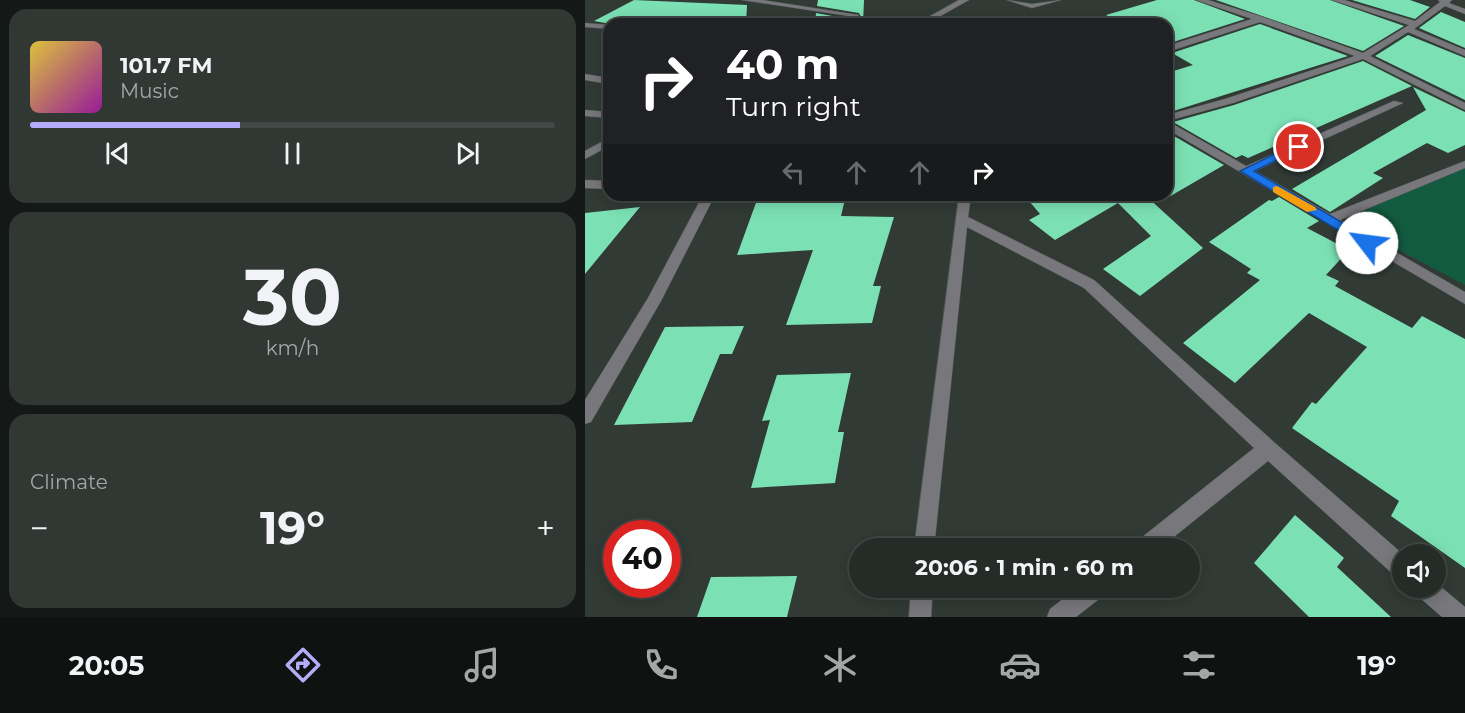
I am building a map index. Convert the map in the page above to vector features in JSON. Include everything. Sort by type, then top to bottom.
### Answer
[{"type":"street","points":[[746,0],[843,8],[855,15],[851,18]]},
{"type":"street","points":[[931,18],[965,0]]},
{"type":"street","points":[[1011,0],[1032,6],[1057,0]]},
{"type":"street","points":[[1200,0],[1364,56],[1465,107]]},
{"type":"street","points":[[1335,0],[1416,24]]},
{"type":"street","points":[[1458,0],[1465,3]]},
{"type":"street","points":[[1173,116],[1229,101],[1364,56],[1416,24],[1445,1],[1465,12]]},
{"type":"street","points":[[1173,47],[1260,19]]},
{"type":"street","points":[[585,25],[603,27]]},
{"type":"street","points":[[585,37],[603,28]]},
{"type":"street","points":[[1407,29],[1465,53]]},
{"type":"street","points":[[585,77],[603,80]]},
{"type":"street","points":[[1245,171],[1398,103]]},
{"type":"street","points":[[585,113],[603,114]]},
{"type":"street","points":[[1173,129],[1465,299]]},
{"type":"street","points":[[585,156],[603,145]]},
{"type":"street","points":[[1328,220],[1465,164]]},
{"type":"street","points":[[585,184],[603,186]]},
{"type":"street","points":[[585,416],[654,301],[706,201]]},
{"type":"street","points":[[925,538],[964,201]]},
{"type":"street","points":[[961,219],[1089,284],[1268,449],[1392,557]]},
{"type":"street","points":[[1157,538],[1268,449]]},
{"type":"street","points":[[920,617],[921,598]]},
{"type":"street","points":[[1058,617],[1082,598]]},
{"type":"street","points":[[1437,598],[1459,617]]},
{"type":"green space","points":[[1465,161],[1465,285],[1344,221]]},
{"type":"building","points":[[634,0],[747,5],[746,18],[603,18],[603,23],[594,21]]},
{"type":"building","points":[[818,0],[864,0],[863,18],[860,18],[859,13],[817,6]]},
{"type":"building","points":[[1157,0],[1194,0],[1245,19],[1173,42],[1173,18],[1111,18],[1106,15]]},
{"type":"building","points":[[1216,0],[1330,0],[1404,26],[1363,51]]},
{"type":"building","points":[[1352,0],[1410,0],[1430,7],[1415,19]]},
{"type":"building","points":[[1441,12],[1465,22],[1465,48],[1419,28]]},
{"type":"building","points":[[816,13],[843,18],[816,18]]},
{"type":"building","points":[[1260,24],[1348,56],[1173,111],[1173,71],[1193,65],[1173,53]]},
{"type":"building","points":[[1408,35],[1465,58],[1465,100],[1375,56]]},
{"type":"building","points":[[1363,61],[1412,86],[1248,158],[1242,155],[1236,158],[1173,122],[1234,105]]},
{"type":"building","points":[[1413,87],[1465,112],[1465,145],[1448,153],[1427,143],[1373,173],[1383,178],[1330,212],[1292,189],[1426,110]]},
{"type":"building","points":[[1173,135],[1224,165],[1173,195]]},
{"type":"building","points":[[1279,197],[1319,221],[1307,228],[1349,250],[1326,275],[1339,281],[1335,286],[1412,328],[1422,316],[1465,339],[1465,568],[1446,555],[1446,544],[1431,544],[1391,516],[1399,501],[1292,428],[1312,402],[1316,404],[1367,347],[1309,313],[1235,383],[1183,343],[1260,280],[1247,273],[1251,269],[1209,242],[1269,200],[1272,201]]},
{"type":"building","points":[[757,201],[845,201],[841,216],[894,217],[873,286],[881,286],[872,323],[786,325],[813,250],[737,255]]},
{"type":"building","points":[[1029,201],[1152,201],[1203,248],[1140,296],[1103,269],[1151,236],[1118,203],[1055,240],[1029,220],[1040,214]]},
{"type":"building","points":[[640,207],[585,274],[585,213]]},
{"type":"building","points":[[744,326],[732,354],[720,354],[692,422],[614,425],[665,327]]},
{"type":"building","points":[[851,373],[838,432],[844,432],[835,483],[751,488],[770,420],[762,421],[777,375]]},
{"type":"building","points":[[1295,515],[1344,558],[1337,567],[1391,617],[1309,617],[1254,563]]},
{"type":"building","points":[[797,576],[787,617],[697,617],[711,577]]},
{"type":"slow traffic","points":[[1277,190],[1311,210]]},
{"type":"route","points":[[1299,147],[1245,171],[1367,243]]}]
